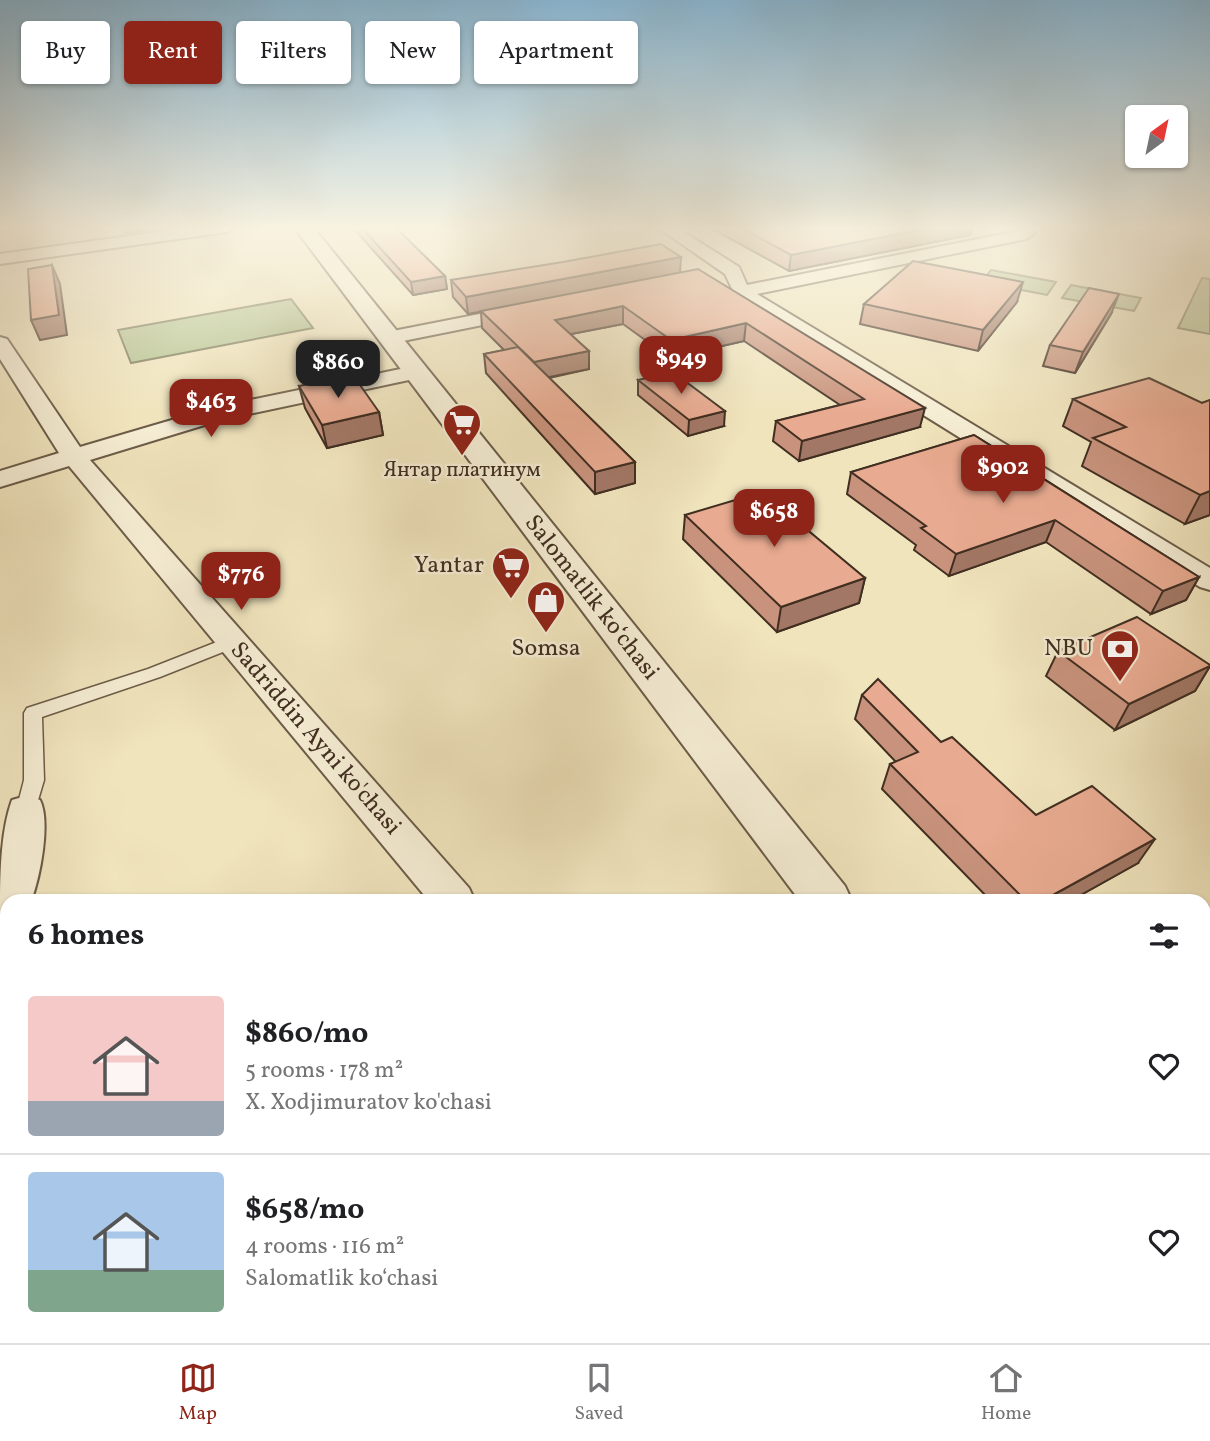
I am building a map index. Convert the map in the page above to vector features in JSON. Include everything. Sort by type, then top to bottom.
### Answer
[{"type":"street","name":"Salomatlik ko‘chasi","points":[[351,290],[823,894]]},
{"type":"street","points":[[752,290],[1210,581]]},
{"type":"street","points":[[388,338],[544,307]]},
{"type":"street","name":"Sadriddin Ayni ko'chasi","points":[[0,343],[74,457],[448,894]]},
{"type":"street","points":[[0,479],[251,405],[415,372]]},
{"type":"street","points":[[12,894],[17,884],[26,811]]},
{"type":"lane","points":[[26,811],[34,780],[33,713],[154,673],[232,642]]},
{"type":"green space","points":[[1020,290],[1051,290],[1047,295]]},
{"type":"green space","points":[[1068,290],[1096,290],[1141,298],[1134,311],[1062,298]]},
{"type":"green space","points":[[1196,290],[1210,290],[1210,334],[1178,328]]},
{"type":"green space","points":[[291,299],[313,328],[131,363],[118,330]]},
{"type":"building","points":[[29,290],[55,290],[59,315],[31,320]]},
{"type":"building","points":[[460,290],[505,290],[466,297]]},
{"type":"building","points":[[591,290],[732,290],[925,408],[802,441],[776,421],[864,399],[746,323],[671,340],[623,306],[555,320],[589,351],[534,362],[481,311]]},
{"type":"building","points":[[880,290],[1017,290],[983,330],[864,304]]},
{"type":"building","points":[[1088,290],[1119,294],[1083,352],[1050,345]]},
{"type":"building","points":[[518,347],[635,462],[595,472],[484,354]]},
{"type":"building","points":[[673,372],[725,411],[689,420],[638,380]]},
{"type":"building","points":[[353,375],[379,412],[322,425],[299,386]]},
{"type":"building","points":[[1149,378],[1202,403],[1210,400],[1210,491],[1200,495],[1093,438],[1126,427],[1073,399]]},
{"type":"building","points":[[974,435],[1199,577],[1163,591],[1055,520],[956,554],[921,528],[926,526],[851,472]]},
{"type":"building","points":[[762,492],[865,578],[781,607],[685,515]]},
{"type":"building","points":[[1137,617],[1210,666],[1129,704],[1058,651]]},
{"type":"building","points":[[878,679],[941,742],[952,737],[1036,815],[1092,786],[1155,839],[1055,894],[1019,894],[890,764],[918,752],[862,695]]},
{"type":"place","name":"Янтар платинум","points":[[462,457]]},
{"type":"place","name":"Yantar","points":[[511,600]]},
{"type":"place","name":"Somsa","points":[[546,634]]},
{"type":"place","name":"NBU","points":[[1120,683]]}]
